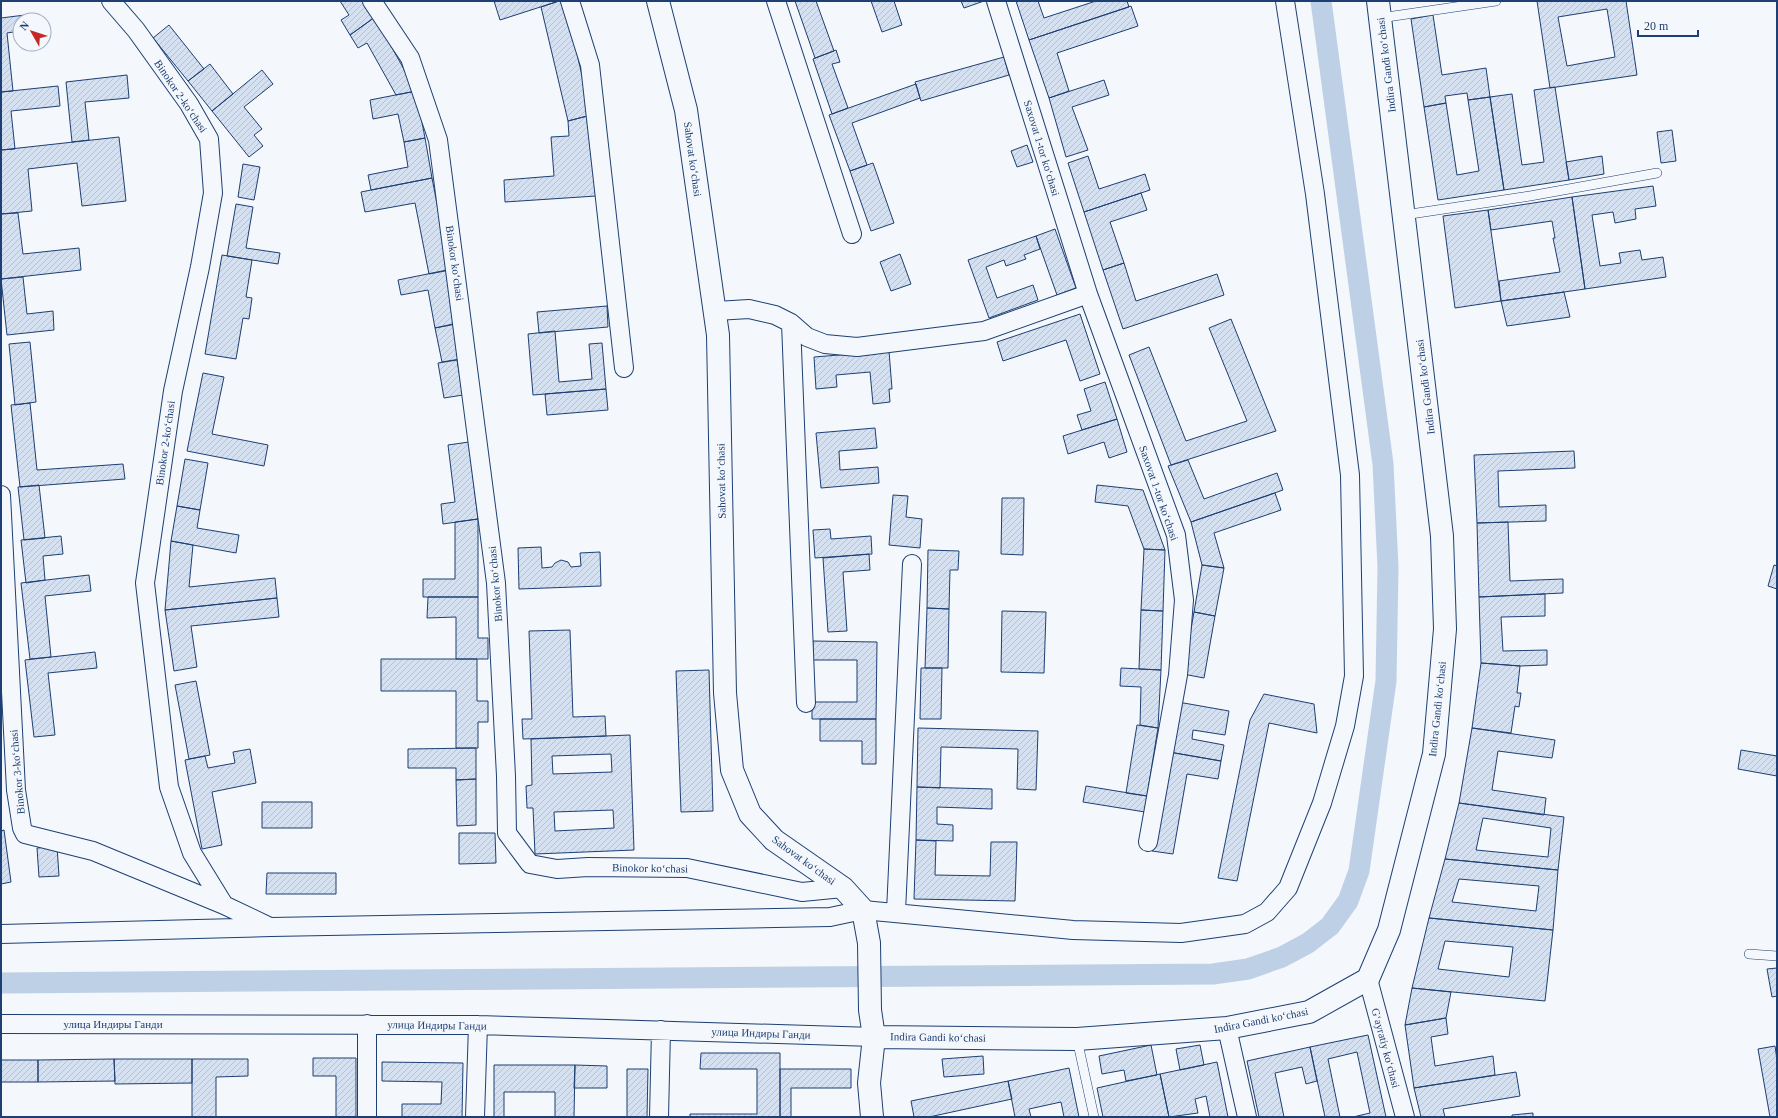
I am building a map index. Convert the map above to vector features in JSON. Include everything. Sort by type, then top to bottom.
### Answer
[{"type":"street","name":"Binokor 2-koʻchasi","points":[[112,1],[136,30],[189,104],[209,139],[213,193],[200,267],[173,391],[145,583],[169,787],[192,853],[224,904]]},
{"type":"street","name":"Binokor koʻchasi","points":[[372,1],[410,58],[438,140],[496,583],[506,776],[507,834],[530,864],[557,869],[588,867],[687,868],[802,892],[843,888]]},
{"type":"street","points":[[570,1],[590,65],[624,368]]},
{"type":"street","name":"Sahovat koʻchasi","points":[[658,1],[686,110],[716,311],[718,343],[725,693],[732,770],[750,814],[774,840],[843,888],[863,910]]},
{"type":"street","points":[[776,1],[852,234]]},
{"type":"street","name":"Saxovat 1-tor koʻchasi","points":[[996,1],[1088,294],[1176,535],[1181,564],[1184,600],[1178,675],[1148,842]]},
{"type":"street","points":[[1,934],[270,927],[830,917],[863,910],[1073,930],[1181,933],[1245,924],[1267,912],[1288,888],[1322,803],[1345,726],[1354,676],[1350,475],[1315,194],[1285,1]]},
{"type":"street","name":"Indira Gandi koʻchasi","points":[[874,1036],[1077,1039],[1227,1028],[1309,1012],[1368,979],[1388,930],[1434,754],[1445,629],[1442,536],[1379,9]]},
{"type":"street","points":[[716,311],[749,308],[774,315],[791,323],[807,337],[825,344],[857,346],[984,331],[1088,294]]},
{"type":"street","points":[[791,323],[806,703]]},
{"type":"street","name":"Binokor 3-koʻchasi","points":[[1,495],[16,790],[22,828],[25,834],[93,851],[224,904],[270,927]]},
{"type":"street","points":[[896,912],[912,564]]},
{"type":"street","points":[[863,910],[869,943],[870,1010],[874,1036],[870,1083],[872,1117]]},
{"type":"street","name":"Gʻayratiy koʻchasi","points":[[1368,979],[1405,1117]]},
{"type":"street","name":"улица Индиры Ганди","points":[[1,1024],[478,1025],[874,1036]]},
{"type":"street","points":[[367,1024],[367,1117]]},
{"type":"street","points":[[476,1117],[478,1025]]},
{"type":"street","points":[[1227,1028],[1247,1117]]},
{"type":"street","points":[[659,1117],[661,1030]]},
{"type":"lane","points":[[1379,9],[1496,1]]},
{"type":"lane","points":[[1404,214],[1530,196],[1657,173]]},
{"type":"lane","points":[[1749,954],[1777,956]]},
{"type":"lane","points":[[1077,1039],[1094,1117]]},
{"type":"building","points":[[340,1],[364,1],[375,17],[350,35],[341,20],[349,15]]},
{"type":"building","points":[[494,1],[559,1],[500,20]]},
{"type":"building","points":[[559,1],[565,1],[591,115],[568,121],[541,7]]},
{"type":"building","points":[[795,1],[816,1],[834,51],[815,58]]},
{"type":"building","points":[[871,1],[894,1],[902,25],[882,32]]},
{"type":"building","points":[[961,1],[984,1],[964,8]]},
{"type":"building","points":[[1016,1],[1038,1],[1044,18],[1096,1],[1127,1],[1129,7],[1029,40]]},
{"type":"building","points":[[1537,1],[1626,1],[1637,75],[1550,88]],"holes":[[[1607,9],[1615,57],[1567,66],[1558,17]]]},
{"type":"building","points":[[1131,6],[1138,26],[1057,53],[1069,91],[1049,98],[1029,40]]},
{"type":"building","points":[[1433,15],[1442,75],[1486,68],[1490,97],[1468,100],[1467,93],[1445,96],[1446,103],[1424,107],[1411,19]]},
{"type":"building","points":[[12,17],[12,32],[7,33],[13,91],[1,92],[1,18]]},
{"type":"building","points":[[375,17],[416,91],[396,95],[367,43],[358,48],[350,35]]},
{"type":"building","points":[[169,25],[204,69],[188,81],[153,38]]},
{"type":"building","points":[[836,50],[840,62],[832,64],[848,108],[832,114],[813,59]]},
{"type":"building","points":[[1004,57],[1009,75],[921,101],[915,82]]},
{"type":"building","points":[[210,64],[233,94],[212,111],[188,81]]},
{"type":"building","points":[[262,70],[273,84],[244,107],[262,129],[254,135],[263,146],[249,157],[212,111]]},
{"type":"building","points":[[127,75],[129,98],[85,102],[89,140],[72,142],[66,82]]},
{"type":"building","points":[[1104,80],[1109,95],[1072,107],[1088,150],[1066,157],[1049,98]]},
{"type":"building","points":[[916,84],[920,98],[852,123],[867,165],[850,171],[829,115]]},
{"type":"building","points":[[58,86],[60,106],[11,111],[15,149],[1,150],[1,92]]},
{"type":"building","points":[[1555,87],[1569,180],[1504,190],[1490,97],[1512,94],[1522,165],[1544,162],[1534,90]]},
{"type":"building","points":[[416,91],[425,138],[404,142],[398,114],[373,119],[370,100]]},
{"type":"building","points":[[1490,97],[1504,190],[1438,200],[1424,107],[1446,103],[1457,175],[1479,171],[1468,100]]},
{"type":"building","points":[[591,115],[596,196],[505,202],[504,180],[554,176],[551,137],[569,136],[568,121]]},
{"type":"building","points":[[1672,130],[1676,161],[1661,163],[1657,132]]},
{"type":"building","points":[[119,137],[126,201],[82,206],[77,163],[28,169],[32,211],[1,214],[1,150]]},
{"type":"building","points":[[425,138],[432,178],[371,190],[368,175],[408,167],[404,142]]},
{"type":"building","points":[[1027,145],[1033,162],[1017,167],[1011,151]]},
{"type":"building","points":[[1088,156],[1099,189],[1145,174],[1150,190],[1084,212],[1068,163]]},
{"type":"building","points":[[1602,156],[1604,174],[1569,180],[1566,162]]},
{"type":"building","points":[[873,163],[894,223],[871,231],[850,171]]},
{"type":"building","points":[[243,164],[260,167],[254,200],[238,197]]},
{"type":"building","points":[[432,178],[450,270],[429,274],[415,203],[365,212],[361,192]]},
{"type":"building","points":[[1653,186],[1656,206],[1635,209],[1636,219],[1615,223],[1613,212],[1592,215],[1600,266],[1621,263],[1619,253],[1640,250],[1642,260],[1663,257],[1666,277],[1585,289],[1572,197]]},
{"type":"building","points":[[1141,193],[1147,210],[1110,222],[1124,263],[1103,270],[1084,212]]},
{"type":"building","points":[[1572,197],[1585,289],[1501,301],[1499,281],[1560,272],[1553,238],[1555,238],[1552,221],[1491,230],[1488,210]]},
{"type":"building","points":[[236,204],[253,207],[246,248],[280,253],[278,264],[227,256]]},
{"type":"building","points":[[1488,210],[1501,301],[1455,308],[1443,216]]},
{"type":"building","points":[[18,213],[23,254],[79,248],[81,270],[1,279],[1,214]]},
{"type":"building","points":[[1055,229],[1076,288],[1057,295],[1036,236]]},
{"type":"building","points":[[1036,236],[1040,249],[1024,255],[1026,259],[1006,266],[1004,260],[986,267],[997,298],[1033,285],[1038,300],[989,318],[968,260]]},
{"type":"building","points":[[900,254],[911,284],[891,291],[880,262]]},
{"type":"building","points":[[222,255],[252,260],[246,297],[252,298],[249,319],[243,318],[236,359],[205,354]]},
{"type":"building","points":[[1124,263],[1136,301],[1217,274],[1224,295],[1123,329],[1103,270]]},
{"type":"building","points":[[447,270],[456,324],[435,328],[428,290],[401,295],[398,280]]},
{"type":"building","points":[[23,277],[27,314],[53,311],[54,330],[7,335],[1,279]]},
{"type":"building","points":[[1564,292],[1570,317],[1507,326],[1501,301]]},
{"type":"building","points":[[607,306],[608,327],[539,333],[537,312]]},
{"type":"building","points":[[1080,314],[1100,374],[1080,381],[1066,340],[1003,361],[997,342]]},
{"type":"building","points":[[1231,319],[1276,431],[1171,465],[1129,355],[1149,347],[1186,441],[1247,421],[1209,328]]},
{"type":"building","points":[[453,324],[460,359],[442,362],[435,328]]},
{"type":"building","points":[[555,331],[559,382],[592,379],[589,344],[602,343],[606,389],[533,395],[528,334]]},
{"type":"building","points":[[30,342],[36,402],[15,405],[9,344]]},
{"type":"building","points":[[889,351],[892,389],[889,389],[890,402],[873,404],[870,372],[836,375],[837,387],[816,389],[814,357]]},
{"type":"building","points":[[457,360],[463,395],[444,398],[438,363]]},
{"type":"building","points":[[203,373],[224,377],[212,434],[268,445],[264,466],[187,451]]},
{"type":"building","points":[[1105,382],[1117,419],[1082,430],[1077,415],[1091,411],[1084,389]]},
{"type":"building","points":[[606,389],[608,410],[547,415],[545,394]]},
{"type":"building","points":[[30,403],[37,470],[123,464],[125,479],[20,487],[11,405]]},
{"type":"building","points":[[1117,419],[1127,452],[1109,458],[1104,442],[1068,454],[1063,436]]},
{"type":"building","points":[[875,428],[877,448],[839,451],[840,470],[878,467],[879,483],[821,488],[816,433]]},
{"type":"building","points":[[469,442],[478,519],[443,524],[441,504],[455,502],[448,445]]},
{"type":"building","points":[[1574,451],[1575,468],[1498,471],[1499,507],[1546,505],[1546,521],[1477,523],[1474,455]]},
{"type":"building","points":[[185,459],[208,463],[200,510],[177,506]]},
{"type":"building","points":[[1188,460],[1204,499],[1277,473],[1283,490],[1191,522],[1168,466]]},
{"type":"building","points":[[39,485],[45,538],[24,540],[18,487]]},
{"type":"building","points":[[1097,485],[1143,490],[1165,550],[1144,549],[1128,506],[1095,502]]},
{"type":"building","points":[[1275,493],[1281,510],[1214,533],[1224,568],[1202,565],[1191,522]]},
{"type":"building","points":[[893,495],[908,496],[906,517],[922,519],[920,548],[889,545]]},
{"type":"building","points":[[1002,498],[1024,498],[1023,555],[1001,554]]},
{"type":"building","points":[[177,506],[200,510],[197,528],[239,535],[236,553],[171,541]]},
{"type":"building","points":[[478,519],[478,597],[423,597],[423,579],[455,579],[455,522]]},
{"type":"building","points":[[1508,522],[1510,581],[1563,579],[1563,593],[1479,597],[1477,523]]},
{"type":"building","points":[[830,529],[831,539],[871,536],[872,554],[815,558],[813,530]]},
{"type":"building","points":[[61,536],[63,554],[43,556],[45,580],[26,583],[21,540]]},
{"type":"building","points":[[171,541],[193,545],[189,587],[275,578],[277,598],[165,610]]},
{"type":"building","points":[[541,547],[542,568],[552,567],[555,563],[561,560],[568,562],[571,567],[581,566],[580,553],[600,552],[601,586],[519,589],[518,548]]},
{"type":"building","points":[[1144,549],[1165,550],[1163,611],[1141,610]]},
{"type":"building","points":[[928,550],[959,551],[958,570],[950,570],[949,609],[927,608]]},
{"type":"building","points":[[869,554],[870,570],[843,572],[847,631],[828,632],[823,558]]},
{"type":"building","points":[[1202,565],[1224,568],[1215,616],[1194,612]]},
{"type":"building","points":[[1774,565],[1777,566],[1777,589],[1768,586]]},
{"type":"building","points":[[89,575],[91,591],[45,596],[51,657],[30,659],[21,583]]},
{"type":"building","points":[[1545,594],[1545,616],[1501,617],[1503,651],[1547,650],[1547,665],[1520,666],[1481,663],[1479,597]]},
{"type":"building","points":[[428,597],[478,597],[478,638],[488,638],[488,659],[456,659],[456,617],[427,618]]},
{"type":"building","points":[[277,598],[279,617],[191,626],[197,667],[174,671],[165,610]]},
{"type":"building","points":[[927,608],[949,609],[948,668],[925,668]]},
{"type":"building","points":[[1141,610],[1163,611],[1161,670],[1139,669]]},
{"type":"building","points":[[1002,611],[1046,612],[1044,673],[1001,672]]},
{"type":"building","points":[[1194,612],[1215,616],[1204,678],[1183,674]]},
{"type":"building","points":[[570,630],[573,717],[605,716],[606,736],[523,739],[522,719],[532,719],[529,631]]},
{"type":"building","points":[[813,641],[877,642],[876,719],[812,719],[812,702],[857,702],[857,660],[812,660]]},
{"type":"building","points":[[95,652],[97,668],[48,673],[55,735],[34,737],[25,660]]},
{"type":"building","points":[[381,659],[477,659],[477,701],[488,701],[488,722],[478,722],[478,748],[456,748],[456,691],[381,691]]},
{"type":"building","points":[[1481,663],[1520,666],[1517,693],[1521,693],[1519,707],[1515,706],[1511,733],[1472,728]]},
{"type":"building","points":[[921,668],[942,668],[941,719],[920,719]]},
{"type":"building","points":[[1121,668],[1161,670],[1158,728],[1140,725],[1141,687],[1120,686]]},
{"type":"building","points":[[709,670],[713,811],[681,812],[676,671]]},
{"type":"building","points":[[196,681],[210,755],[189,759],[175,685]]},
{"type":"building","points":[[1264,694],[1314,704],[1317,733],[1269,723],[1237,881],[1218,878],[1250,720]]},
{"type":"building","points":[[1178,702],[1229,711],[1225,735],[1193,730],[1192,739],[1224,745],[1221,761],[1169,752]]},
{"type":"building","points":[[820,719],[876,719],[876,764],[862,764],[862,741],[820,741]]},
{"type":"building","points":[[1137,725],[1158,728],[1147,796],[1126,793]]},
{"type":"building","points":[[918,728],[1038,731],[1036,790],[1017,789],[1018,749],[941,747],[940,788],[917,787]]},
{"type":"building","points":[[1472,728],[1555,740],[1552,758],[1498,751],[1492,790],[1546,798],[1544,815],[1459,803]]},
{"type":"building","points":[[630,735],[634,850],[535,854],[533,808],[527,808],[526,786],[532,785],[531,739]],"holes":[[[611,754],[612,772],[553,774],[552,756]],[[613,810],[614,828],[555,831],[554,812]]]},
{"type":"building","points":[[476,748],[476,779],[456,780],[456,768],[408,768],[408,749]]},
{"type":"building","points":[[250,749],[256,783],[212,792],[222,845],[202,849],[185,760],[205,756],[208,768],[235,763],[233,752]]},
{"type":"building","points":[[1741,750],[1777,756],[1777,776],[1738,769]]},
{"type":"building","points":[[1169,752],[1221,761],[1218,779],[1187,774],[1173,854],[1152,851]]},
{"type":"building","points":[[476,779],[476,825],[457,826],[456,780]]},
{"type":"building","points":[[1086,786],[1147,796],[1145,812],[1083,802]]},
{"type":"building","points":[[917,787],[992,789],[992,809],[937,807],[937,824],[953,825],[953,841],[916,840]]},
{"type":"building","points":[[262,802],[312,802],[312,828],[262,828]]},
{"type":"building","points":[[1459,803],[1564,817],[1558,870],[1445,859]],"holes":[[[1483,818],[1551,828],[1548,857],[1476,850]]]},
{"type":"building","points":[[4,830],[11,882],[1,884],[1,831]]},
{"type":"building","points":[[459,833],[495,833],[496,863],[459,864]]},
{"type":"building","points":[[916,840],[936,841],[935,875],[990,876],[991,842],[1017,842],[1015,901],[914,899]]},
{"type":"building","points":[[57,846],[59,876],[39,877],[37,848]]},
{"type":"building","points":[[1445,859],[1558,870],[1553,930],[1429,918]],"holes":[[[1459,879],[1539,886],[1536,911],[1452,902]]]},
{"type":"building","points":[[267,873],[336,873],[336,894],[266,894]]},
{"type":"building","points":[[1429,918],[1553,930],[1545,1001],[1412,988]],"holes":[[[1445,941],[1513,947],[1509,977],[1438,969]]]},
{"type":"building","points":[[1777,968],[1777,996],[1772,997],[1767,969]]},
{"type":"building","points":[[1412,988],[1451,992],[1446,1018],[1405,1025]]},
{"type":"building","points":[[1446,1018],[1448,1034],[1431,1037],[1435,1066],[1493,1056],[1495,1075],[1414,1088],[1405,1025]]},
{"type":"building","points":[[1368,1035],[1386,1117],[1353,1117],[1370,1113],[1357,1052],[1328,1059],[1340,1117],[1325,1117],[1310,1047]]},
{"type":"building","points":[[1151,1045],[1157,1075],[1126,1081],[1124,1070],[1102,1074],[1099,1056]]},
{"type":"building","points":[[1200,1045],[1204,1065],[1180,1070],[1176,1049]]},
{"type":"building","points":[[1775,1046],[1777,1060],[1777,1117],[1770,1117],[1758,1049]]},
{"type":"building","points":[[1310,1047],[1317,1081],[1306,1084],[1302,1067],[1275,1073],[1284,1117],[1259,1117],[1247,1061]]},
{"type":"building","points":[[701,1053],[780,1053],[780,1117],[690,1117],[690,1114],[757,1114],[757,1069],[700,1069]]},
{"type":"building","points":[[983,1056],[984,1074],[944,1077],[942,1059]]},
{"type":"building","points":[[313,1058],[356,1058],[356,1117],[336,1117],[336,1076],[313,1076]]},
{"type":"building","points":[[114,1059],[192,1059],[192,1083],[115,1084]]},
{"type":"building","points":[[114,1059],[115,1081],[38,1082],[38,1060]]},
{"type":"building","points":[[192,1059],[248,1059],[248,1076],[216,1077],[216,1117],[192,1117]]},
{"type":"building","points":[[1,1060],[38,1060],[38,1082],[1,1082]]},
{"type":"building","points":[[382,1062],[463,1063],[462,1117],[402,1117],[402,1104],[441,1104],[442,1082],[382,1081]]},
{"type":"building","points":[[1217,1062],[1228,1117],[1210,1117],[1206,1096],[1195,1099],[1198,1113],[1169,1117],[1160,1074]]},
{"type":"building","points":[[494,1065],[575,1065],[574,1117],[555,1117],[555,1092],[504,1092],[504,1117],[494,1117]]},
{"type":"building","points":[[575,1065],[607,1066],[607,1088],[574,1088]]},
{"type":"building","points":[[1069,1068],[1079,1117],[1064,1117],[1061,1102],[1029,1109],[1031,1117],[1015,1117],[1008,1081]]},
{"type":"building","points":[[627,1069],[648,1069],[647,1117],[627,1117]]},
{"type":"building","points":[[780,1069],[851,1069],[851,1088],[791,1088],[791,1117],[780,1117]]},
{"type":"building","points":[[1516,1072],[1520,1096],[1443,1109],[1445,1117],[1421,1117],[1414,1088]]},
{"type":"building","points":[[1160,1074],[1169,1117],[1103,1117],[1097,1088]]},
{"type":"building","points":[[1008,1081],[1012,1099],[929,1117],[914,1117],[911,1101]]},
{"type":"building","points":[[1533,1113],[1533,1117],[1512,1117],[1512,1115]]},
{"type":"waterway","points":[[1,983],[1213,974],[1248,969],[1282,957],[1308,943],[1330,926],[1348,901],[1359,871],[1386,681],[1388,567],[1383,464],[1321,1]]}]
